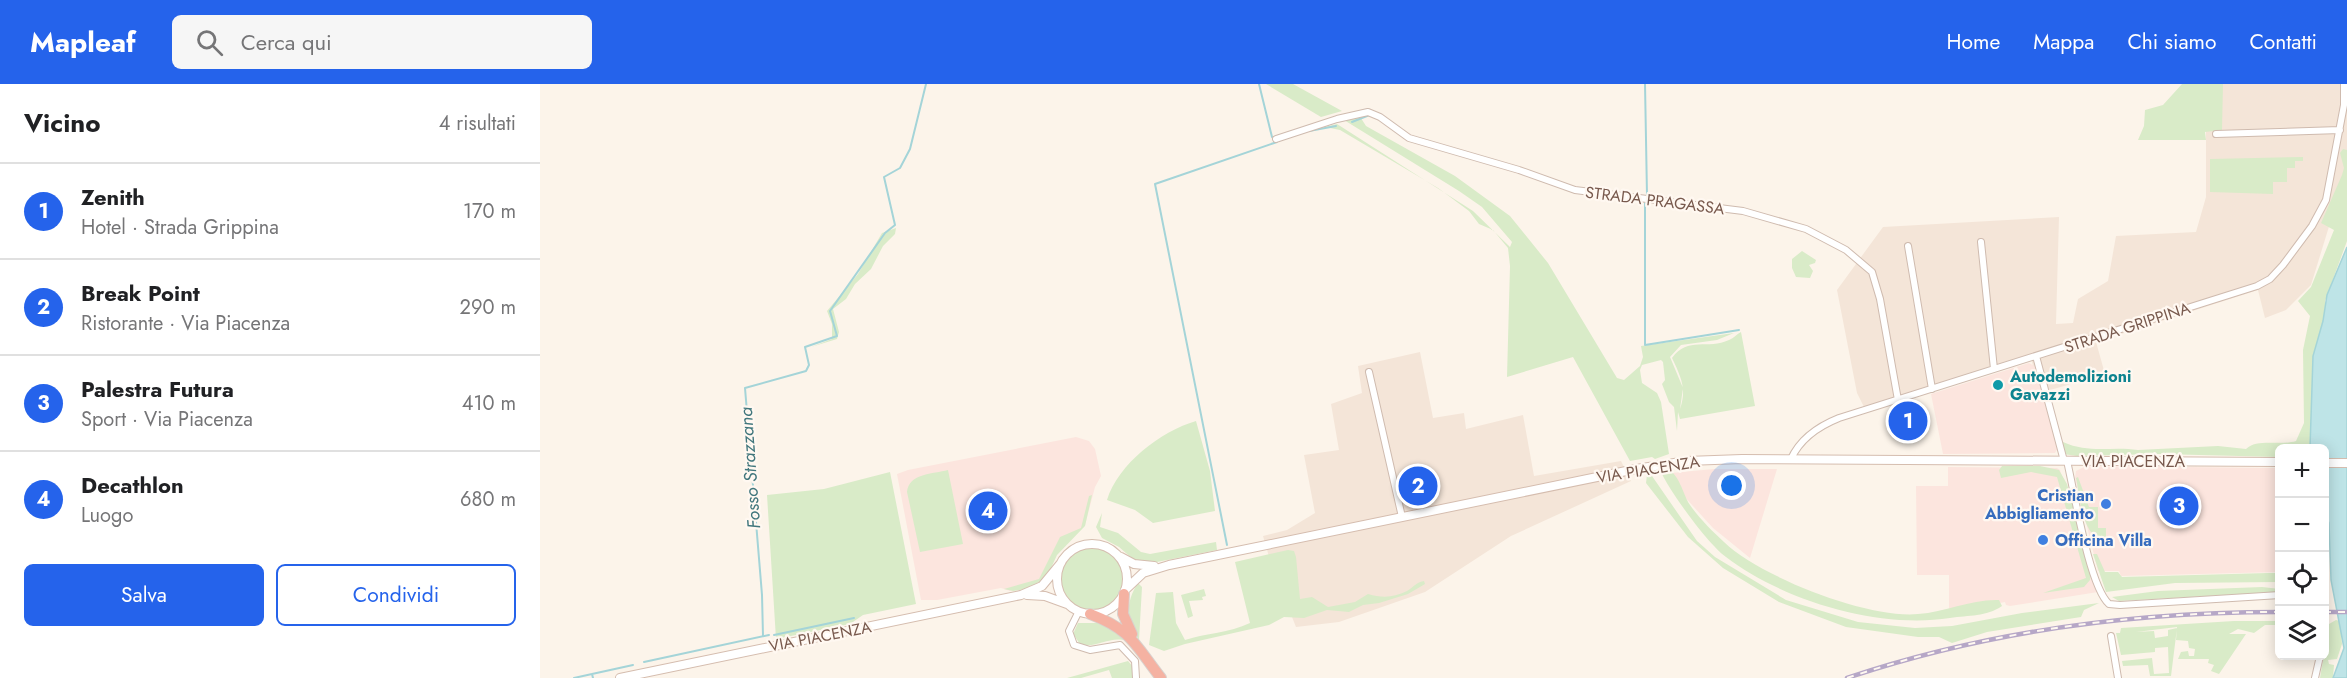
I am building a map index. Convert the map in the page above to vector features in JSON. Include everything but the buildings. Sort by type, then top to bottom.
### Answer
[{"type":"highway","points":[[1124,592],[1123,614],[1138,645],[1159,678]]},
{"type":"highway","points":[[1090,614],[1114,623],[1168,678]]},
{"type":"main road","name":"VIA PIACENZA","points":[[1124,592],[1143,573],[1169,565],[1675,463],[1713,459],[2275,462]]},
{"type":"main road","points":[[2329,463],[2347,463]]},
{"type":"main road","points":[[1086,544],[1103,546],[1118,555],[1126,572],[1124,592],[1110,609],[1090,614],[1045,596],[1021,596],[1042,586],[1071,551],[1086,544]]},
{"type":"main road","name":"VIA PIACENZA","points":[[1118,555],[1142,566],[1169,565]]},
{"type":"main road","points":[[1061,563],[1057,582],[1060,594],[1068,604]]},
{"type":"main road","name":"VIA PIACENZA","points":[[620,678],[1021,596]]},
{"type":"street","name":"STRADA GRIPPINA","points":[[1791,459],[1802,443],[1824,424],[2257,286],[2270,279],[2308,232],[2326,200],[2340,130],[2344,84]]},
{"type":"street","name":"STRADA PRAGASSA","points":[[1276,139],[1337,119],[1368,112],[1380,117],[1408,138],[1492,161],[1575,190],[1743,211],[1806,229],[1846,250],[1872,272],[1880,299],[1898,400]]},
{"type":"street","points":[[2216,134],[2340,130]]},
{"type":"street","points":[[1981,242],[1994,369]]},
{"type":"street","points":[[1908,246],[1932,389]]},
{"type":"street","points":[[2036,356],[2087,548],[2103,597],[2109,604],[2275,595]]},
{"type":"street","points":[[1369,372],[1402,517]]},
{"type":"street","points":[[1079,611],[1069,631],[1074,645],[1090,650],[1116,644],[1125,647],[1137,667],[1136,678]]},
{"type":"street","points":[[2111,636],[2118,678]]},
{"type":"street","points":[[2315,678],[2319,660]]},
{"type":"shaded area","points":[[2206,84],[2347,84],[2347,168],[2311,285],[2286,310],[2265,318],[2258,290],[2096,342],[2105,374],[2040,393],[2031,358],[1866,411],[1857,393],[1837,290],[1883,227],[2059,217],[2056,324],[2073,323],[2078,299],[2108,281],[2116,236],[2196,232],[2206,197]]},
{"type":"shaded area","points":[[1420,352],[1433,418],[1464,413],[1466,429],[1523,415],[1534,476],[1621,461],[1631,481],[1511,536],[1425,592],[1339,622],[1296,627],[1272,567],[1263,536],[1287,530],[1315,513],[1304,455],[1339,450],[1331,404],[1362,393],[1358,366]]},
{"type":"shaded area","points":[[2029,363],[2036,367],[2058,448],[2055,453],[1943,454],[1931,394]]},
{"type":"shaded area","points":[[1076,437],[1089,441],[1095,449],[1101,476],[1095,487],[1085,525],[1056,555],[1041,582],[1010,591],[1001,588],[937,600],[921,600],[897,474]]},
{"type":"shaded area","points":[[2086,466],[2275,468],[2275,572],[2121,576],[2119,571],[2098,571],[2075,478],[2076,471]]},
{"type":"shaded area","points":[[1948,467],[2057,468],[2060,470],[2098,592],[2010,606],[2005,602],[1949,612],[1949,575],[1917,575],[1916,486],[1948,486]]},
{"type":"shaded area","points":[[1714,469],[1777,469],[1750,558],[1713,528],[1682,494],[1671,473]]},
{"type":"green space","points":[[1266,84],[1293,84],[1342,111],[1321,117]]},
{"type":"green space","points":[[2182,84],[2223,84],[2222,130],[2205,132],[2206,140],[2138,140],[2144,126],[2145,110],[2163,105]]},
{"type":"green space","points":[[1359,115],[1366,126],[1455,176],[1510,216],[1548,263],[1617,378],[1624,380],[1640,366],[1643,357],[1641,346],[1734,333],[1717,340],[1681,345],[1670,357],[1683,387],[1672,358],[1678,351],[1692,345],[1721,343],[1741,332],[1755,406],[1680,419],[1678,412],[1677,431],[1674,407],[1669,402],[1662,384],[1665,380],[1663,362],[1661,360],[1642,365],[1640,370],[1642,383],[1657,393],[1661,402],[1669,454],[1655,459],[1652,457],[1630,461],[1573,357],[1507,377],[1510,266],[1508,248],[1495,232],[1510,247],[1512,242],[1482,207],[1344,120]]},
{"type":"green space","points":[[1337,124],[1425,180],[1340,130],[1325,127]]},
{"type":"green space","points":[[2343,149],[2347,150],[2347,241],[2325,301],[2329,329],[2324,444],[2275,444],[2275,457],[2159,454],[2077,456],[2063,454],[2060,443],[2063,442],[2091,449],[2138,450],[2218,446],[2246,449],[2262,443],[2296,441],[2304,423],[2303,350],[2310,316],[2298,301],[2311,287],[2334,230],[2321,223],[2344,168],[2340,153]]},
{"type":"green space","points":[[2303,157],[2303,161],[2295,161],[2295,168],[2287,168],[2287,182],[2273,182],[2273,194],[2210,192],[2210,159]]},
{"type":"green space","points":[[1444,192],[1473,211],[1492,230],[1479,224],[1469,211]]},
{"type":"green space","points":[[896,228],[895,234],[883,246],[871,269],[855,284],[846,299],[833,309],[839,332],[837,339],[811,347],[832,339],[832,324],[827,311],[858,274],[882,233]]},
{"type":"green space","points":[[1802,251],[1816,260],[1815,263],[1809,265],[1813,271],[1810,278],[1796,277],[1792,268],[1792,259]]},
{"type":"green space","points":[[1196,421],[1210,471],[1215,511],[1153,523],[1135,510],[1107,500],[1121,474],[1142,451],[1169,432]]},
{"type":"green space","points":[[2002,466],[2040,466],[2059,470],[2067,484],[2091,572],[2090,580],[2084,587],[2043,593],[2086,578],[2057,477],[2031,472],[2001,478],[1999,470]]},
{"type":"green space","points":[[1665,468],[1674,474],[1694,510],[1724,542],[1763,569],[1816,593],[1872,610],[1897,614],[1928,613],[1989,600],[1999,600],[2002,606],[1977,615],[1922,620],[1893,619],[1863,615],[1803,599],[1749,573],[1718,550],[1699,529],[1672,491],[1660,470]]},
{"type":"green space","points":[[948,470],[963,544],[920,552],[907,492],[909,486],[912,481],[923,475]]},
{"type":"green space","points":[[890,472],[916,604],[863,615],[850,624],[776,639],[767,495],[824,489]]},
{"type":"green space","points":[[1647,475],[1652,476],[1697,541],[1715,557],[1786,600],[1858,622],[1915,628],[1952,626],[2022,613],[2099,603],[2084,610],[2081,617],[1987,632],[1952,643],[1939,637],[1918,637],[1846,627],[1779,602],[1723,568],[1688,537],[1646,483]]},
{"type":"green space","points":[[2078,477],[2089,507],[2098,507],[2098,528],[2106,528],[2106,541],[2092,533],[2087,525],[2079,496],[2076,478]]},
{"type":"green space","points":[[1092,495],[1085,526],[1057,555],[1047,577],[1027,589],[1013,591],[1004,589],[1039,579],[1060,537],[1081,528],[1089,496]]},
{"type":"green space","points":[[1102,513],[1100,527],[1118,533],[1141,552],[1150,554],[1216,542],[1217,550],[1152,563],[1134,560],[1119,547],[1102,538],[1096,527]]},
{"type":"green space","points":[[1092,547],[1110,553],[1118,561],[1124,579],[1118,597],[1110,605],[1092,611],[1074,605],[1066,597],[1060,579],[1066,561],[1074,553]]},
{"type":"green space","points":[[1288,550],[1294,551],[1296,557],[1300,599],[1312,597],[1328,607],[1355,602],[1368,594],[1383,597],[1397,595],[1421,582],[1424,581],[1425,584],[1408,594],[1379,603],[1363,605],[1349,612],[1327,610],[1304,618],[1284,617],[1269,625],[1164,651],[1149,645],[1156,593],[1173,592],[1176,623],[1185,640],[1242,626],[1250,623],[1235,562]]},
{"type":"green space","points":[[2093,554],[2097,554],[2105,572],[2118,572],[2122,577],[2275,573],[2275,582],[2175,583],[2106,592]]},
{"type":"green space","points":[[1138,583],[1142,587],[1139,640],[1129,612],[1131,598]]},
{"type":"green space","points":[[2275,588],[2275,592],[2119,601],[2112,597],[2158,591]]},
{"type":"green space","points":[[1204,589],[1206,596],[1202,597],[1203,600],[1189,601],[1193,616],[1188,618],[1181,595]]},
{"type":"green space","points":[[2336,620],[2340,621],[2342,644],[2337,659],[2329,660],[2329,624]]},
{"type":"green space","points":[[2234,621],[2275,621],[2275,625],[2265,625],[2254,633],[2238,629],[2229,634],[2246,634],[2219,674],[2211,671],[2214,665],[2208,663],[2209,659],[2178,659],[2181,652],[2188,651],[2189,656],[2194,656],[2195,649],[2189,648],[2188,641],[2176,640],[2177,630],[2171,676],[2150,676],[2148,665],[2123,666],[2122,661],[2152,658],[2154,674],[2169,673],[2168,647],[2155,648],[2155,652],[2121,655],[2116,633],[2120,633],[2121,628]],"holes":[[[2177,627],[2168,630],[2168,636],[2155,638],[2154,631],[2136,632]]]},
{"type":"green space","points":[[1078,623],[1107,623],[1127,641],[1080,644],[1073,634]]},
{"type":"green space","points":[[2323,660],[2328,660],[2329,664],[2334,665],[2333,678],[2320,678]]},
{"type":"green space","points":[[1128,661],[1134,668],[1132,678],[1112,678],[1109,670],[1081,678],[1067,678]]},
{"type":"water","points":[[2347,247],[2347,678],[2333,678],[2344,648],[2331,580],[2329,444],[2310,444],[2313,356],[2323,321],[2327,295]]},
{"type":"waterway","name":"Fosso Strazzana","points":[[763,636],[762,595],[745,388],[806,371],[809,365],[805,347],[837,336],[830,311],[885,233],[895,225],[884,177],[900,168],[910,149],[926,84]]},
{"type":"waterway","points":[[1259,84],[1272,137]]},
{"type":"waterway","points":[[1645,84],[1647,195]]},
{"type":"waterway","points":[[1352,122],[1372,114]]},
{"type":"waterway","points":[[1309,131],[1336,126]]},
{"type":"waterway","points":[[1227,545],[1155,184],[1277,142]]},
{"type":"waterway","points":[[1645,203],[1645,345],[1739,330]]},
{"type":"waterway","points":[[774,635],[854,618]]},
{"type":"waterway","points":[[644,662],[769,635]]},
{"type":"waterway","points":[[593,678],[592,674],[633,665]]},
{"type":"waterway","points":[[574,678],[592,674]]},
{"type":"railway","points":[[1847,678],[1953,648],[2060,627],[2170,616],[2275,612]]},
{"type":"railway","points":[[2329,612],[2347,612]]},
{"type":"place","name":"Autodemolizioni Gavazzi","points":[[1998,385]]},
{"type":"place","name":"Zenith","points":[[1908,421]]},
{"type":"place","name":"Break Point","points":[[1418,486]]},
{"type":"place","name":"Cristian Abbigliamento","points":[[2106,504]]},
{"type":"place","name":"Palestra Futura","points":[[2179,506]]},
{"type":"place","name":"Decathlon","points":[[988,511]]},
{"type":"place","name":"Officina Villa","points":[[2043,540]]}]
